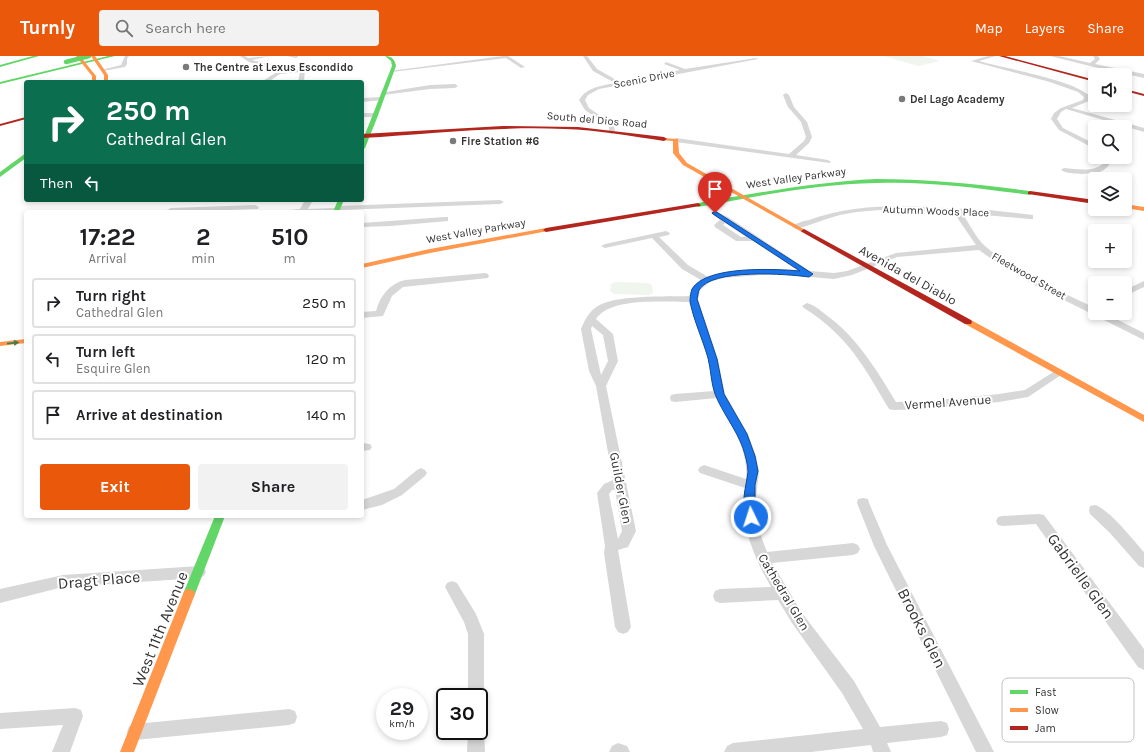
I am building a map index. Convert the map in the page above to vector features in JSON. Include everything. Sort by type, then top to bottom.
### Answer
[{"type":"main road","points":[[0,74],[64,58],[113,56]]},
{"type":"main road","points":[[365,136],[375,105],[394,66],[393,61],[387,56]]},
{"type":"main road","points":[[1001,56],[1088,78]]},
{"type":"main road","points":[[1009,56],[1088,78]]},
{"type":"main road","points":[[87,58],[103,70],[106,75],[106,80]]},
{"type":"main road","points":[[87,58],[91,73],[94,76],[94,80]]},
{"type":"main road","points":[[0,83],[87,58]]},
{"type":"main road","points":[[0,74],[41,60]]},
{"type":"main road","points":[[0,66],[41,60]]},
{"type":"main road","points":[[91,73],[99,74],[101,80]]},
{"type":"main road","points":[[1132,89],[1144,92]]},
{"type":"main road","points":[[1132,91],[1144,95]]},
{"type":"main road","points":[[0,125],[24,119]]},
{"type":"main road","points":[[0,128],[24,122]]},
{"type":"main road","name":"South del Dios Road","points":[[365,136],[528,127],[572,128],[676,140]]},
{"type":"main road","name":"Avenida del Diablo","points":[[676,140],[676,154],[680,160],[796,227],[1144,419]]},
{"type":"main road","points":[[0,175],[24,157]]},
{"type":"main road","name":"West Valley Parkway","points":[[364,266],[481,241],[739,195],[807,181],[884,177],[968,181],[1088,197]]},
{"type":"main road","name":"West Valley Parkway","points":[[364,259],[463,238],[739,195],[828,184],[899,181],[965,185],[1088,201]]},
{"type":"main road","points":[[1132,203],[1144,205]]},
{"type":"main road","points":[[1132,207],[1144,209]]},
{"type":"main road","points":[[0,344],[24,341]]},
{"type":"main road","name":"West 11th Avenue","points":[[127,752],[219,518]]},
{"type":"street","points":[[103,70],[122,66],[125,64],[126,56]]},
{"type":"street","points":[[244,58],[268,56]]},
{"type":"street","points":[[289,56],[296,57]]},
{"type":"street","points":[[585,56],[595,70],[620,84]]},
{"type":"street","points":[[994,56],[970,62],[1068,85],[1087,96],[1084,102],[1056,114],[1054,119],[1055,122],[1068,133],[1088,143]]},
{"type":"street","points":[[1052,56],[1144,76]]},
{"type":"street","points":[[1090,65],[1097,60],[1098,58],[1095,56]]},
{"type":"street","points":[[392,70],[506,57],[523,67]]},
{"type":"street","points":[[244,58],[251,63],[273,67],[279,70],[279,72]]},
{"type":"street","name":"Scenic Drive","points":[[612,132],[612,126],[587,109],[582,100],[584,95],[593,90],[620,84],[725,63],[756,59]]},
{"type":"street","points":[[666,63],[685,71]]},
{"type":"street","points":[[267,80],[279,72],[306,69],[302,80]]},
{"type":"street","points":[[364,113],[375,105],[430,87],[455,86]]},
{"type":"street","points":[[786,96],[791,106],[804,122],[809,137],[807,142],[791,156]]},
{"type":"street","points":[[364,101],[375,105]]},
{"type":"street","points":[[1067,108],[1144,130]]},
{"type":"street","name":"South del Dios Road","points":[[676,140],[828,162]]},
{"type":"street","points":[[1064,170],[1085,171],[1100,169],[1106,164]]},
{"type":"street","points":[[172,210],[178,202]]},
{"type":"street","points":[[315,210],[500,202]]},
{"type":"street","name":"Autumn Woods Place","points":[[796,227],[828,216],[861,210],[910,208],[1030,217]]},
{"type":"street","name":"Fleetwood Street","points":[[957,211],[981,248],[1003,263],[1041,285],[1088,308]]},
{"type":"street","points":[[715,213],[809,274]]},
{"type":"street","points":[[364,225],[445,219]]},
{"type":"street","points":[[605,246],[666,233]]},
{"type":"street","points":[[654,236],[685,267],[707,280]]},
{"type":"street","points":[[601,386],[613,361],[608,334],[590,320],[595,312],[601,308],[615,303],[632,301],[694,299],[696,289],[707,280],[722,275],[742,272],[778,271],[834,276],[849,273],[896,255],[981,248]]},
{"type":"street","points":[[364,315],[380,314],[382,305],[390,291],[405,283],[485,276]]},
{"type":"street","points":[[1132,290],[1144,284]]},
{"type":"street","name":"Cathedral Glen","points":[[694,299],[713,359],[720,394],[742,434],[750,456],[753,471],[750,485],[750,506],[754,532],[762,558],[797,618],[848,688],[876,736],[882,752]]},
{"type":"street","name":"Vermel Avenue","points":[[807,306],[844,334],[858,350],[893,406],[928,405],[992,399],[1028,393],[1059,373]]},
{"type":"street","name":"Guilder Glen","points":[[590,320],[586,329],[594,371],[601,386],[629,531],[623,543],[612,546]]},
{"type":"street","name":"Fleetwood Street","points":[[1111,320],[1144,337]]},
{"type":"street","points":[[675,398],[720,394]]},
{"type":"street","points":[[704,470],[750,485]]},
{"type":"street","points":[[364,504],[398,492],[421,473]]},
{"type":"street","points":[[620,483],[608,487],[603,493],[623,627]]},
{"type":"street","name":"Brooks Glen","points":[[863,503],[881,546],[985,752]]},
{"type":"street","points":[[1095,510],[1115,529],[1144,562]]},
{"type":"street","name":"Gabrielle Glen","points":[[1003,521],[1039,519],[1144,662]]},
{"type":"street","points":[[762,558],[853,549]]},
{"type":"street","name":"Dragt Place","points":[[0,596],[63,581],[199,572]]},
{"type":"street","points":[[452,587],[471,618],[476,634],[476,688]]},
{"type":"street","points":[[720,596],[782,593]]},
{"type":"street","points":[[0,720],[75,716],[61,752]]},
{"type":"street","points":[[135,732],[289,717]]},
{"type":"street","points":[[733,752],[941,729]]},
{"type":"street","points":[[476,740],[476,752]]},
{"type":"shaded area","points":[[884,56],[922,56],[940,61],[918,66]]},
{"type":"shaded area","points":[[615,282],[648,283],[652,285],[653,293],[649,295],[614,294],[610,291],[611,284]]},
{"type":"traffic: fast","points":[[0,66],[37,56]]},
{"type":"traffic: fast","points":[[66,62],[89,56]]},
{"type":"traffic: fast","points":[[0,83],[113,56]]},
{"type":"traffic: fast","points":[[364,143],[394,66],[393,61],[387,56]]},
{"type":"traffic: fast","points":[[0,175],[24,157]]},
{"type":"traffic: fast","points":[[698,205],[776,191],[834,183],[876,181],[942,183],[1030,193]]},
{"type":"traffic: fast","points":[[337,210],[340,202]]},
{"type":"traffic: fast","points":[[189,594],[219,518]]},
{"type":"traffic: slow","points":[[78,56],[94,76],[94,80]]},
{"type":"traffic: slow","points":[[93,56],[106,75],[106,80]]},
{"type":"traffic: slow","points":[[664,139],[676,140],[676,153],[685,164],[804,231]]},
{"type":"traffic: slow","points":[[1132,207],[1144,209]]},
{"type":"traffic: slow","points":[[364,266],[430,251],[546,230]]},
{"type":"traffic: slow","points":[[968,322],[1144,419]]},
{"type":"traffic: slow","points":[[0,344],[24,341]]},
{"type":"traffic: slow","points":[[127,752],[189,594]]},
{"type":"traffic: jam","points":[[1001,56],[1088,79]]},
{"type":"traffic: jam","points":[[1132,92],[1144,95]]},
{"type":"traffic: jam","points":[[0,125],[24,119]]},
{"type":"traffic: jam","points":[[364,136],[479,129],[564,127],[593,129],[664,139]]},
{"type":"traffic: jam","points":[[1030,193],[1088,201]]},
{"type":"traffic: jam","points":[[546,230],[698,205]]},
{"type":"traffic: jam","points":[[804,231],[968,322]]},
{"type":"place","name":"The Centre at Lexus Escondido","points":[[186,67]]},
{"type":"place","name":"Del Lago Academy","points":[[902,99]]},
{"type":"place","name":"Fire Station #6","points":[[453,141]]},
{"type":"route","points":[[715,213],[809,274],[774,271],[742,272],[722,275],[707,280],[696,289],[694,299],[703,332],[713,359],[715,376],[720,394],[742,434],[750,456],[753,471],[750,485],[751,517]]}]
